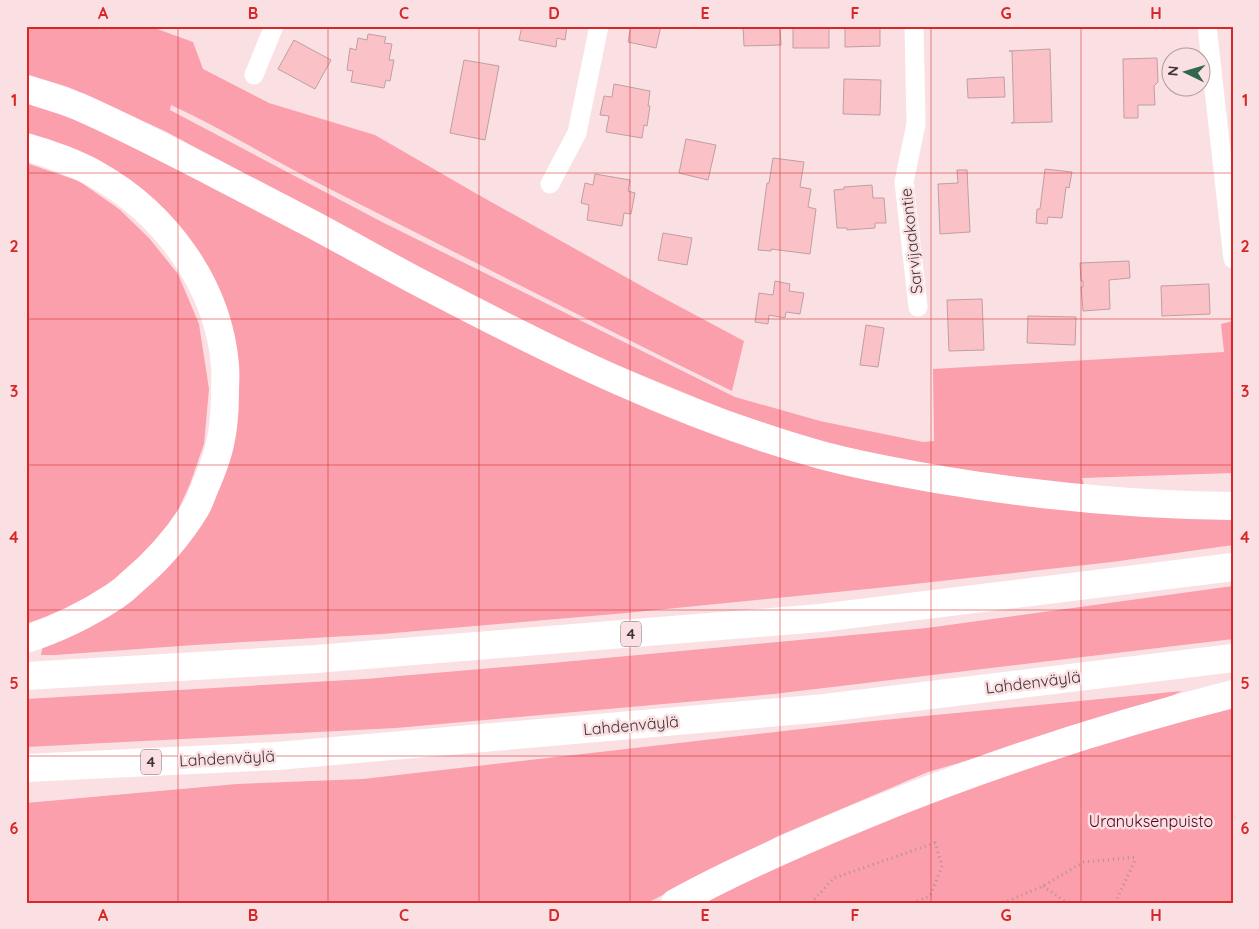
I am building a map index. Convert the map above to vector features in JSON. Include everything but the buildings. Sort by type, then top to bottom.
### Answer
[{"type":"highway","points":[[26,89],[79,106],[162,146],[517,333],[669,403],[744,430],[821,455],[901,473],[987,488],[1089,500],[1233,506]]},
{"type":"highway","points":[[26,147],[64,160],[96,174],[123,192],[155,219],[175,241],[200,281],[210,302],[219,330],[225,365],[225,410],[220,444],[210,476],[197,507],[175,538],[150,567],[116,596],[79,617],[26,639]]},
{"type":"highway","name":"4","points":[[26,676],[316,659],[820,618],[1233,567]]},
{"type":"highway","name":"Lahdenväylä","points":[[26,768],[277,756],[825,708],[1233,658]]},
{"type":"highway","points":[[675,903],[708,885],[813,837],[918,793],[1038,750],[1168,710],[1233,694]]},
{"type":"street","points":[[254,75],[274,26]]},
{"type":"street","points":[[550,184],[576,133],[599,26]]},
{"type":"street","name":"Sarvijaakontie","points":[[914,26],[916,124],[904,182],[918,307]]},
{"type":"street","points":[[1207,26],[1233,259]]},
{"type":"path","points":[[810,903],[834,878],[935,843],[942,866],[930,896],[913,903]]},
{"type":"path","points":[[1003,903],[1043,886],[1084,862],[1137,857],[1115,903]]},
{"type":"path","points":[[1043,886],[1067,903]]},
{"type":"path","points":[[1057,903],[1059,897]]},
{"type":"green space","points":[[26,26],[149,26],[193,42],[203,69],[269,103],[375,135],[656,294],[744,341],[732,391],[324,186],[190,114],[171,105],[170,110],[382,222],[735,397],[820,421],[923,442],[934,441],[933,369],[1224,352],[1221,324],[1233,321],[1233,473],[1082,478],[1085,488],[935,468],[819,441],[726,410],[588,353],[435,277],[165,131],[68,87],[26,74]]},
{"type":"green space","points":[[26,99],[51,105],[701,427],[1233,518],[1233,545],[1112,562],[626,613],[382,634],[41,655],[43,645],[131,599],[233,425],[193,245],[26,138]]},
{"type":"green space","points":[[26,163],[79,181],[119,209],[149,238],[178,274],[199,324],[209,389],[204,444],[190,484],[175,517],[144,557],[105,590],[56,615],[26,624]]},
{"type":"green space","points":[[1233,586],[1233,639],[774,694],[396,728],[26,747],[26,699],[365,679],[927,628]]},
{"type":"green space","points":[[1182,691],[1144,709],[928,772],[778,836],[647,903],[26,903],[26,803],[237,784],[363,779],[863,722]]},
{"type":"green space","name":"Uranuksenpuisto","points":[[1233,706],[1233,903],[704,903],[778,866],[892,818],[969,789],[1062,756]]}]
